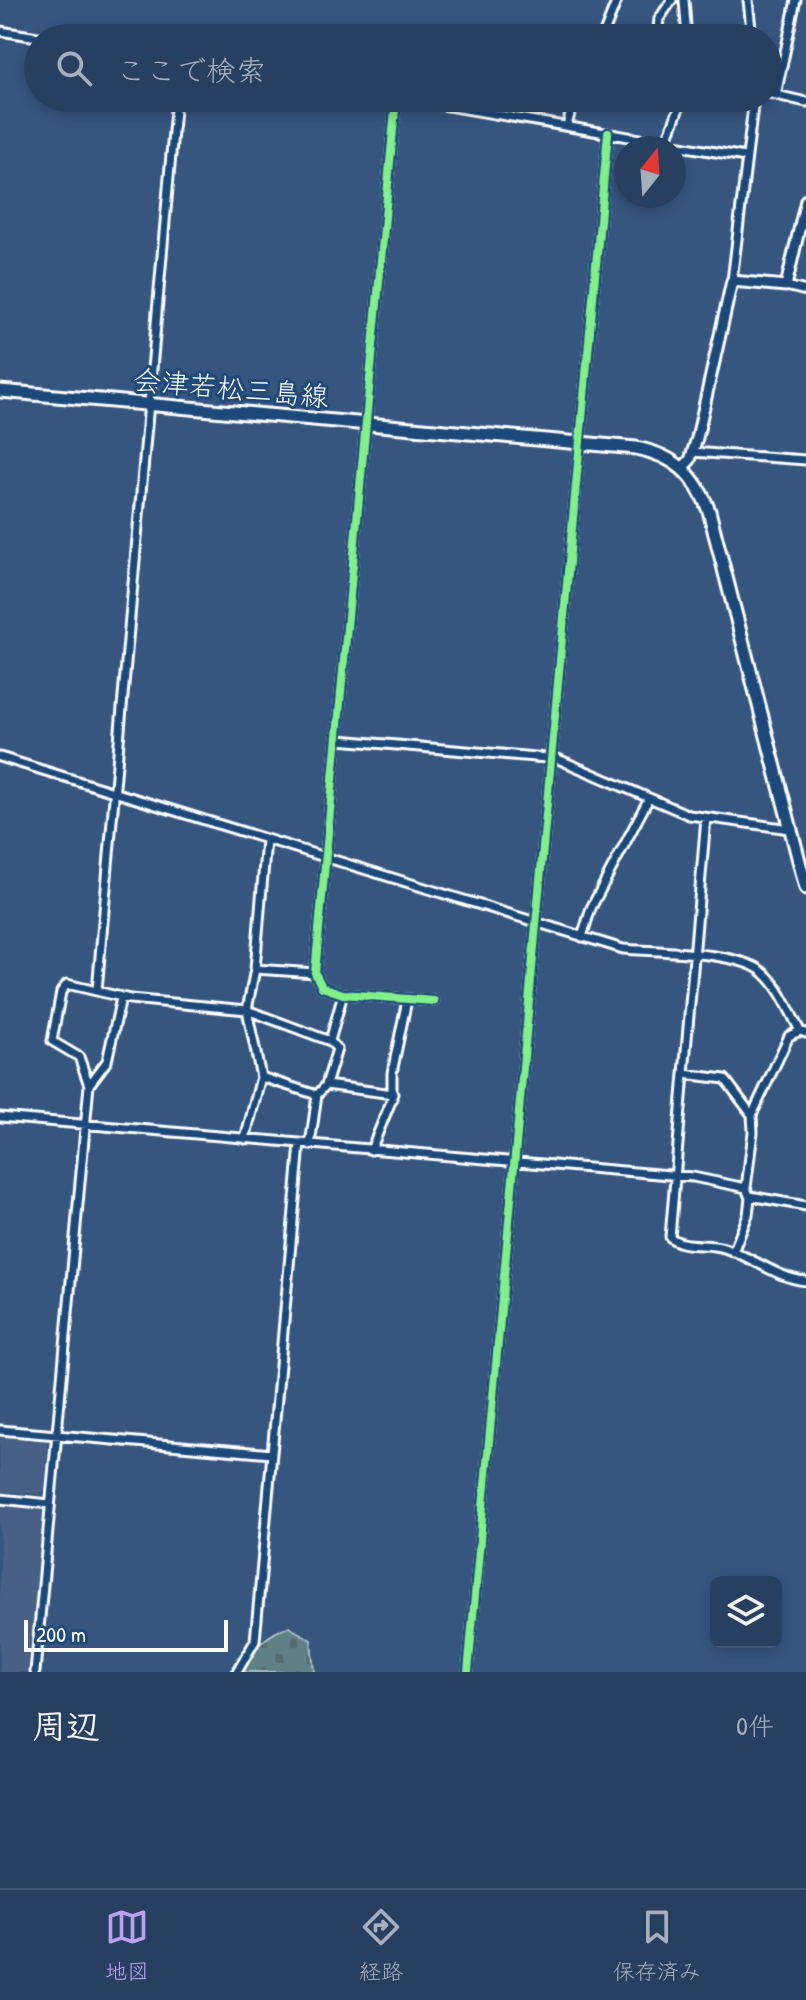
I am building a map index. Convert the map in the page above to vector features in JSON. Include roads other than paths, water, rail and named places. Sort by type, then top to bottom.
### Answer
[{"type":"main road","name":"会津若松三島線","points":[[0,391],[649,450],[683,467]]},
{"type":"main road","points":[[683,467],[701,490],[709,511],[806,888]]},
{"type":"street","points":[[608,24],[617,0]]},
{"type":"street","points":[[658,24],[672,0]]},
{"type":"street","points":[[684,0],[686,24]]},
{"type":"street","points":[[748,0],[751,24]]},
{"type":"street","points":[[782,55],[796,0]]},
{"type":"street","points":[[0,31],[24,35]]},
{"type":"street","points":[[782,96],[806,102]]},
{"type":"street","points":[[97,990],[175,112]]},
{"type":"street","points":[[397,112],[315,973],[322,987],[343,994],[434,1001]]},
{"type":"street","points":[[482,112],[627,136]]},
{"type":"street","points":[[567,126],[570,112]]},
{"type":"street","points":[[668,136],[678,112]]},
{"type":"street","points":[[683,467],[692,452],[714,373],[732,281],[751,112]]},
{"type":"street","points":[[468,1672],[608,133]]},
{"type":"street","points":[[686,146],[745,157]]},
{"type":"street","points":[[786,286],[806,200]]},
{"type":"street","points":[[732,281],[806,291]]},
{"type":"street","points":[[692,452],[806,460]]},
{"type":"street","points":[[339,740],[551,759],[606,778],[648,800],[706,818],[790,829]]},
{"type":"street","points":[[0,757],[623,949],[695,955],[760,969],[803,1032],[789,1036],[752,1115],[754,1150],[745,1224],[733,1252]]},
{"type":"street","points":[[582,937],[591,908],[648,800]]},
{"type":"street","points":[[706,818],[670,1237],[676,1243],[723,1247],[793,1280],[806,1281]]},
{"type":"street","points":[[245,1139],[261,1077],[247,1010],[255,969],[266,840]]},
{"type":"street","points":[[255,969],[315,973]]},
{"type":"street","points":[[35,1672],[89,1085],[79,1057],[52,1041],[65,985],[121,998],[247,1010],[330,1041],[337,1049],[326,1085],[317,1095],[310,1145]]},
{"type":"street","points":[[330,1041],[343,994]]},
{"type":"street","points":[[89,1085],[107,1061],[121,998]]},
{"type":"street","points":[[371,1150],[393,1094],[392,1073],[407,1000]]},
{"type":"street","points":[[684,1074],[725,1079],[752,1115]]},
{"type":"street","points":[[261,1077],[317,1095]]},
{"type":"street","points":[[326,1085],[393,1094]]},
{"type":"street","points":[[0,1117],[710,1179],[806,1206]]},
{"type":"street","points":[[237,1672],[239,1663],[255,1641],[300,1144]]},
{"type":"street","points":[[0,1430],[272,1454]]},
{"type":"street","points":[[0,1499],[50,1504]]}]
